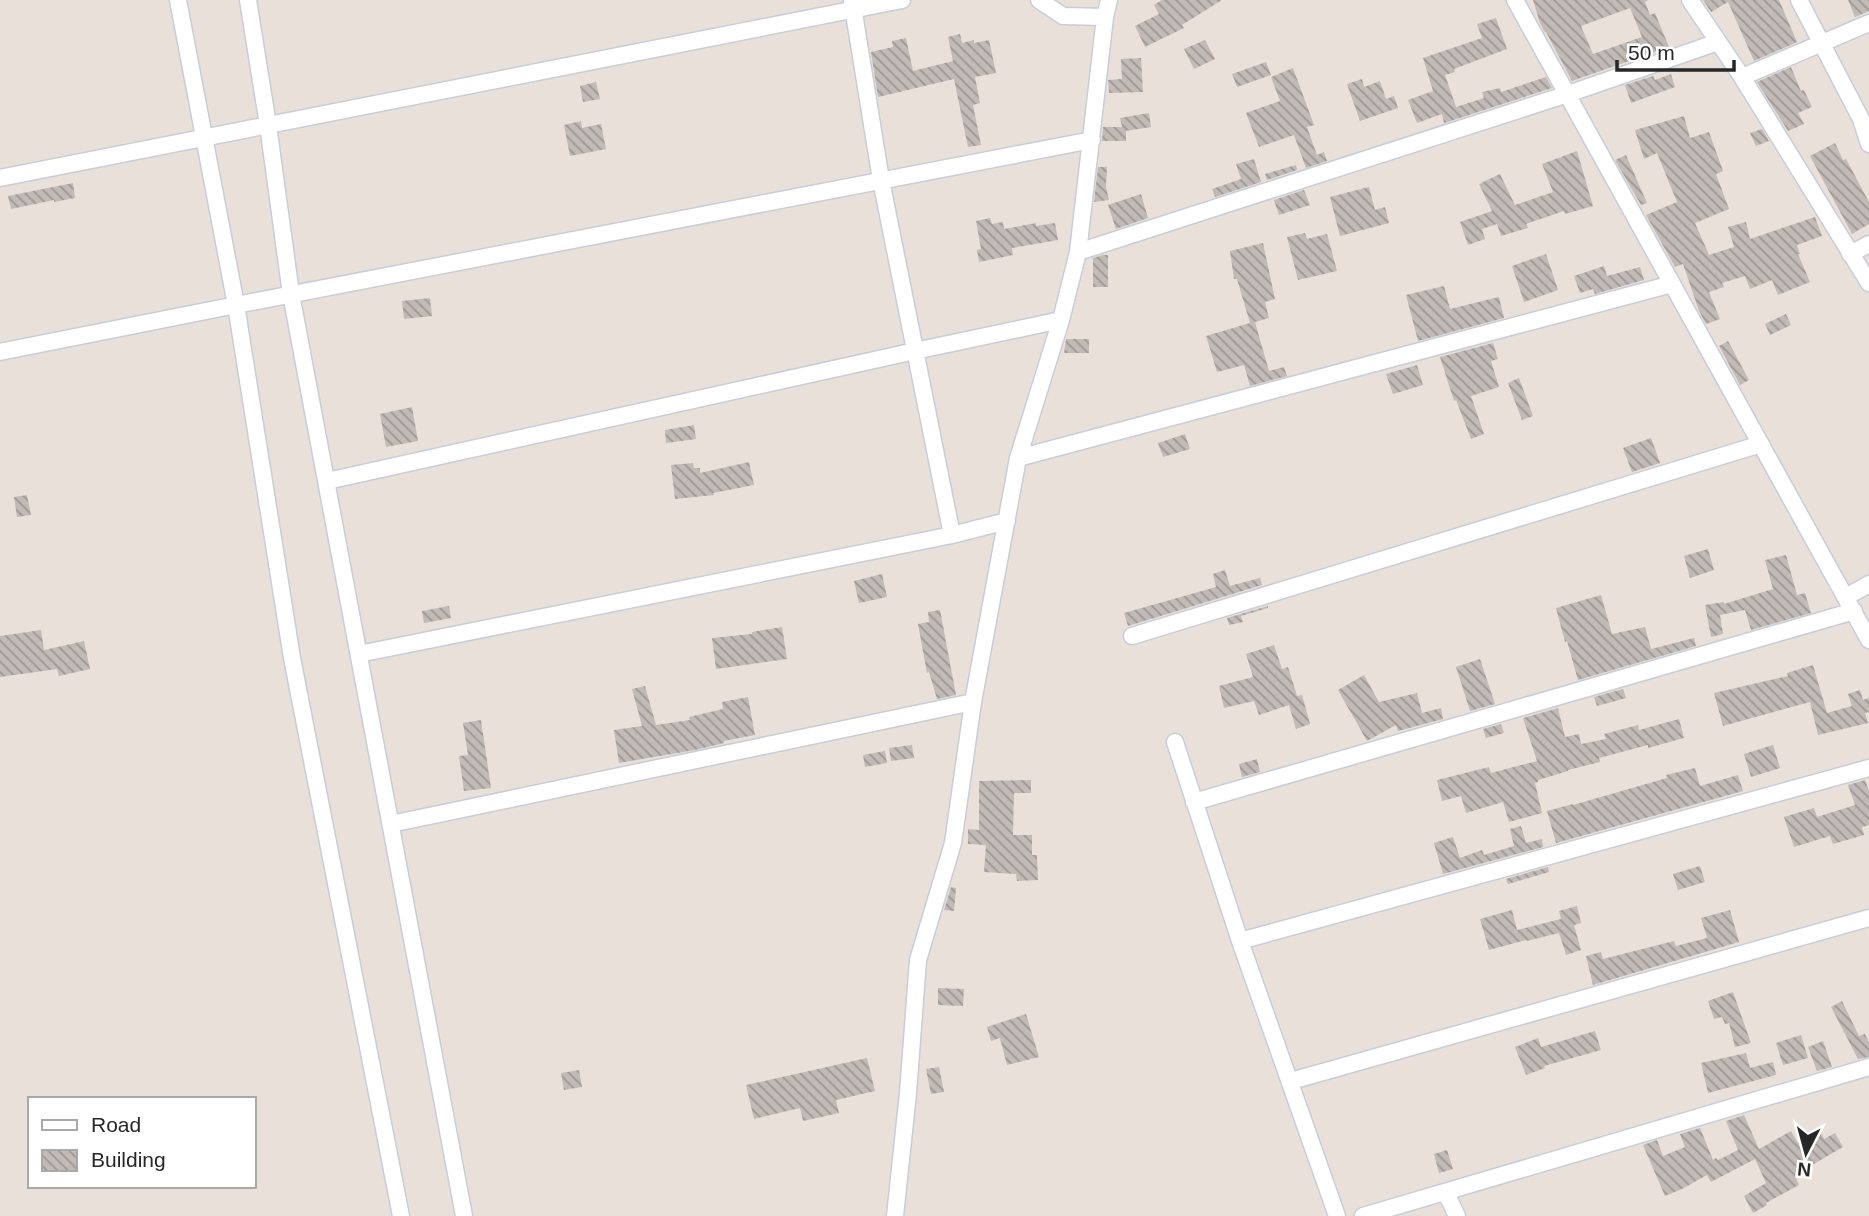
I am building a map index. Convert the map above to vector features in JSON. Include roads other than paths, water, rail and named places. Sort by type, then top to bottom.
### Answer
[{"type":"street","points":[[178,0],[236,304],[292,659],[401,1216]]},
{"type":"street","points":[[248,0],[291,294],[464,1216]]},
{"type":"street","points":[[0,178],[853,5],[902,0]]},
{"type":"street","points":[[1040,0],[1063,16],[1105,18]]},
{"type":"street","points":[[895,1216],[918,960],[953,843],[973,702],[1018,458],[1061,320],[1078,252],[1109,0]]},
{"type":"street","points":[[1515,0],[1869,640]]},
{"type":"street","points":[[1689,0],[1742,77],[1869,283]]},
{"type":"street","points":[[1799,0],[1861,119],[1869,144]]},
{"type":"street","points":[[853,5],[881,180],[952,535]]},
{"type":"street","points":[[1742,77],[1869,23]]},
{"type":"street","points":[[1078,252],[1567,94],[1717,42]]},
{"type":"street","points":[[0,352],[236,304],[1092,140]]},
{"type":"street","points":[[1850,254],[1869,244]]},
{"type":"street","points":[[1018,458],[1672,284]]},
{"type":"street","points":[[327,481],[1061,320]]},
{"type":"street","points":[[1132,636],[1761,444]]},
{"type":"street","points":[[359,654],[952,535],[1007,521]]},
{"type":"street","points":[[1194,802],[1850,604],[1869,584]]},
{"type":"street","points":[[391,824],[973,702]]},
{"type":"street","points":[[1175,743],[1240,941],[1338,1216]]},
{"type":"street","points":[[1240,941],[1869,768]]},
{"type":"street","points":[[1291,1081],[1869,918]]},
{"type":"street","points":[[1363,1216],[1869,1067]]},
{"type":"street","points":[[1446,1193],[1457,1216]]}]
